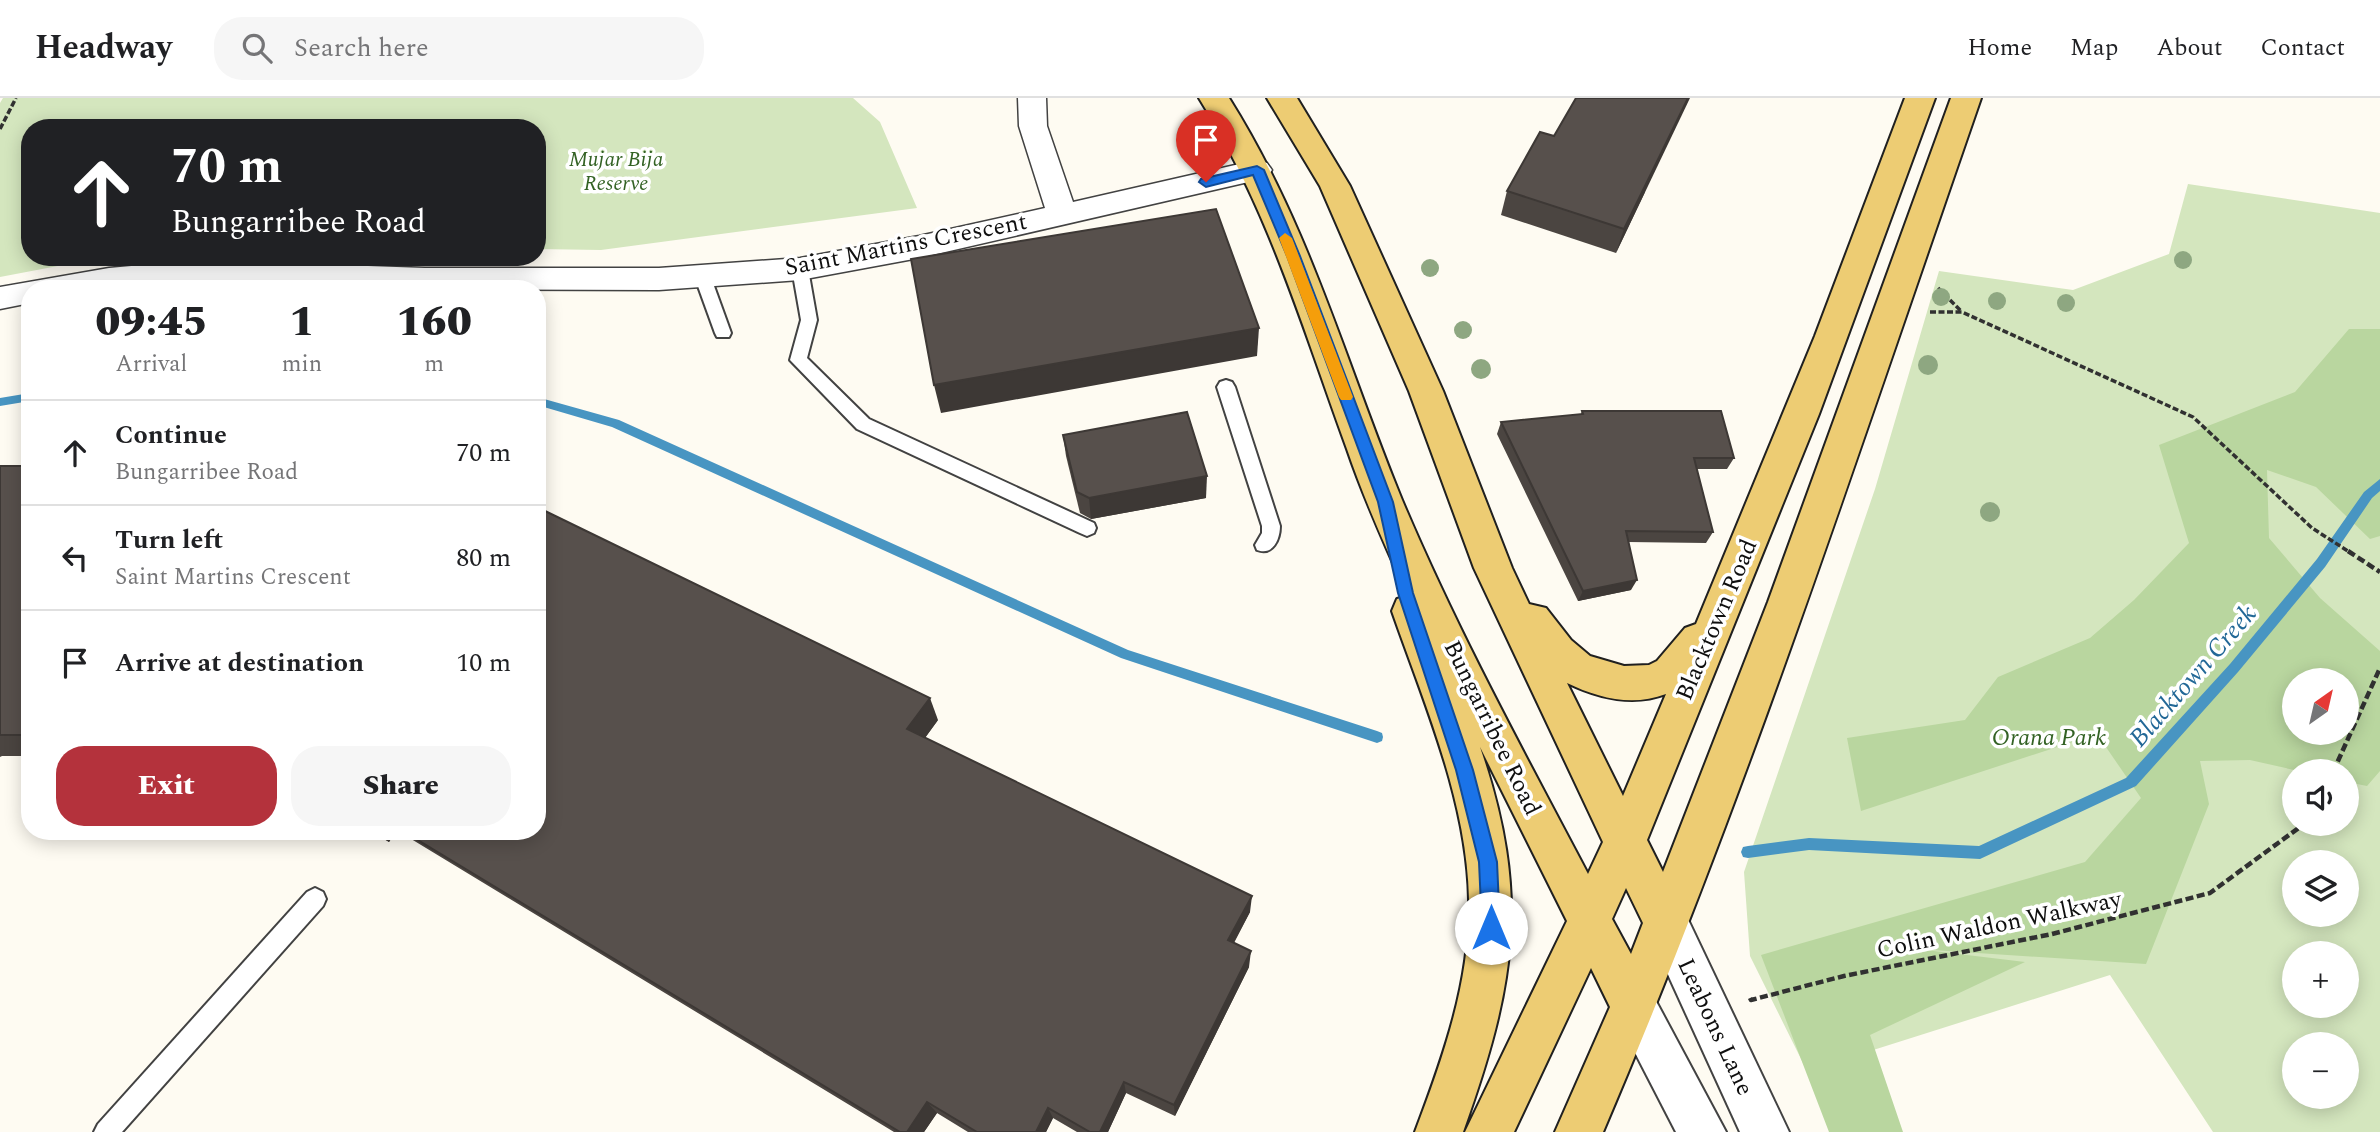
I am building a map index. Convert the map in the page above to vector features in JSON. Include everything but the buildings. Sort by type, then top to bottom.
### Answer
[{"type":"main road","name":"Bungarribee Road","points":[[1214,98],[1234,127],[1257,170],[1293,256],[1385,502],[1455,655],[1634,1006]]},
{"type":"main road","points":[[1282,98],[1335,186],[1426,391],[1493,568],[1580,754],[1666,922]]},
{"type":"main road","name":"Blacktown Road","points":[[1489,1132],[1558,992],[1588,918],[1626,840],[1737,577],[1920,98]]},
{"type":"main road","points":[[1580,1132],[1634,1006],[1787,603],[1966,98]]},
{"type":"main road","points":[[1385,502],[1406,593],[1475,807],[1488,862],[1491,896],[1491,928],[1481,1003],[1465,1061],[1439,1132]]},
{"type":"main road","points":[[1493,568],[1551,646],[1576,668],[1628,684],[1648,683],[1671,673],[1711,626],[1737,577]]},
{"type":"street","points":[[1032,98],[1033,126],[1062,214]]},
{"type":"street","name":"Saint Martins Crescent","points":[[103,280],[198,271],[425,279],[659,279],[800,269],[919,247],[1062,214],[1100,208],[1257,170]]},
{"type":"street","points":[[0,298],[21,294]]},
{"type":"street","name":"Leabons Lane","points":[[1666,922],[1765,1132]]},
{"type":"street","points":[[1634,1006],[1702,1132]]},
{"type":"lane","points":[[800,269],[809,320],[798,360],[863,424],[1087,528]]},
{"type":"lane","points":[[702,275],[723,333]]},
{"type":"lane","points":[[1226,387],[1271,526],[1270,535],[1264,545]]},
{"type":"lane","points":[[106,1132],[315,899]]},
{"type":"path","points":[[0,129],[16,98]]},
{"type":"path","points":[[1931,281],[1962,312],[2193,417],[2312,528],[2380,572]]},
{"type":"path","points":[[1927,302],[1925,313],[1962,312]]},
{"type":"path","points":[[2339,759],[2380,668]]},
{"type":"path","name":"Colin Waldon Walkway","points":[[1745,988],[1751,1000],[1844,976],[2052,934],[2210,893],[2288,836]]},
{"type":"green space","name":"Mujar Bija Reserve","points":[[3,98],[853,98],[880,122],[917,208],[601,250],[546,249],[546,119],[21,119],[21,266],[58,266],[0,277],[0,103]]},
{"type":"green space","name":"Orana Park","points":[[2188,184],[2380,213],[2380,1132],[2213,1132],[2110,975],[1807,1071],[1750,956],[1744,872],[1875,489],[1939,271],[2073,290],[2169,254]]},
{"type":"green space","points":[[2349,329],[2380,329],[2380,536],[2370,539],[2316,487],[2267,470],[2269,538],[2320,598],[2380,651],[2380,771],[2367,786],[2359,784],[2359,759],[2282,759],[2282,767],[2250,760],[2200,761],[2209,804],[2146,964],[1917,949],[2025,962],[1870,1035],[1903,1132],[1829,1132],[1761,955],[2085,862],[2141,798],[2097,734],[1861,811],[1847,738],[1965,720],[1998,677],[2090,638],[2134,600],[2189,543],[2159,445],[2295,392]]},
{"type":"waterway","points":[[0,402],[21,398]]},
{"type":"waterway","points":[[546,404],[615,423],[1125,654],[1377,737]]},
{"type":"waterway","name":"Blacktown Creek","points":[[1748,852],[1809,844],[1980,853],[2131,782],[2234,668],[2321,563],[2368,495],[2380,484]]},
{"type":"slow traffic","points":[[1285,238],[1346,397]]},
{"type":"route","points":[[1206,182],[1257,170],[1293,256],[1385,502],[1406,593],[1465,770],[1488,862],[1491,928]]}]
